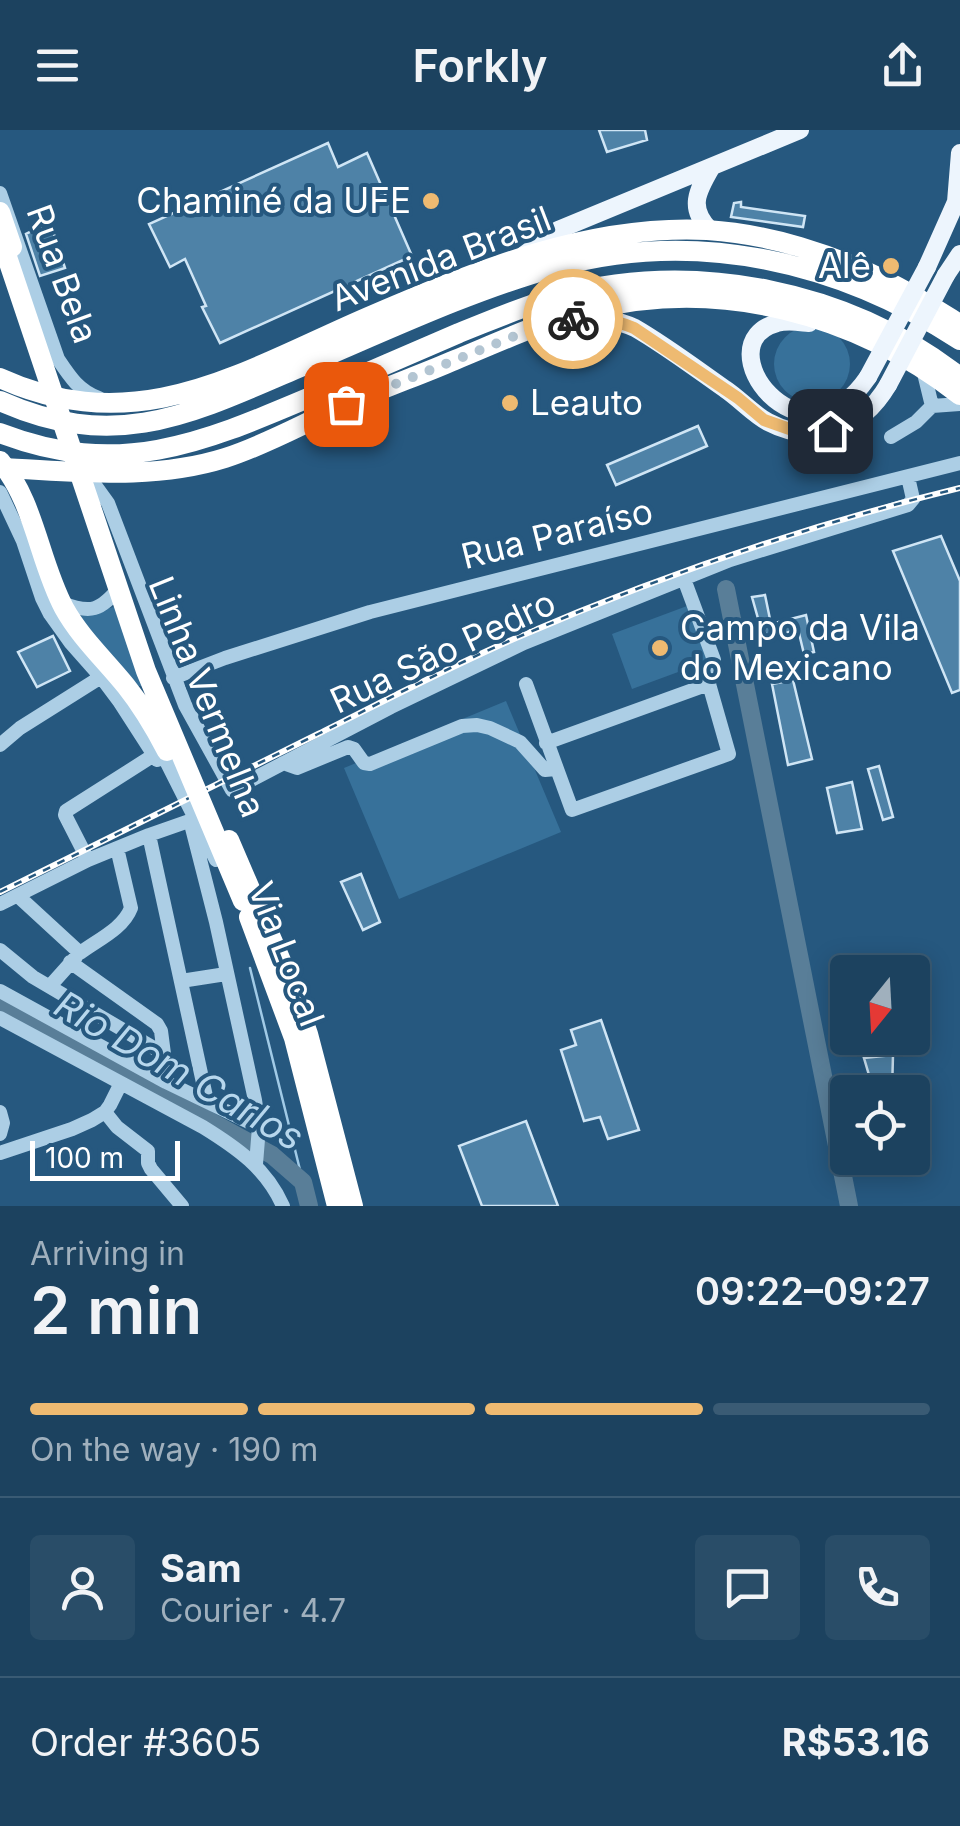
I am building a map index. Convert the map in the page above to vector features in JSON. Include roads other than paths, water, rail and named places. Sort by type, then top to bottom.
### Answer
[{"type":"highway","name":"Linha Vermelha","points":[[0,212],[170,708],[254,892],[308,1034],[353,1206]]},
{"type":"highway","name":"Avenida Brasil","points":[[0,378],[59,399],[118,404],[163,399],[238,374],[387,309],[529,255],[638,232],[710,230],[764,238],[828,257],[890,282],[960,324]]},
{"type":"highway","name":"Linha Vermelha","points":[[0,236],[146,670],[243,902],[294,1038],[333,1206]]},
{"type":"highway","points":[[529,255],[651,240],[716,241],[747,245],[801,261],[870,290]]},
{"type":"highway","name":"Avenida Brasil","points":[[0,401],[36,414],[91,425],[176,417],[236,396],[505,283],[557,266],[680,251],[737,254],[806,268],[870,290],[960,340]]},
{"type":"highway","points":[[155,452],[212,438],[533,304],[624,283],[689,280],[798,296],[869,322],[960,377]]},
{"type":"highway","points":[[1,476],[32,469],[165,471],[228,457],[346,404],[557,319],[622,303],[664,298],[762,304],[838,325],[922,368],[960,395]]},
{"type":"highway","points":[[0,432],[42,446],[91,454],[155,452],[223,444],[335,402],[346,404]]},
{"type":"highway","points":[[1,476],[20,491],[56,592],[74,625],[138,702],[162,740],[243,902]]},
{"type":"main road","points":[[529,255],[558,230],[800,130]]},
{"type":"main road","points":[[838,325],[788,322],[767,327],[753,344],[751,354],[750,363],[760,386],[783,406],[798,412],[815,412],[845,402],[858,392],[927,268],[956,202],[960,156]]},
{"type":"main road","points":[[710,168],[696,199],[698,216],[710,230]]},
{"type":"main road","points":[[557,319],[618,321],[738,398],[764,420],[798,432],[830,431],[864,416],[879,401],[960,254]]},
{"type":"main road","points":[[738,398],[760,386]]},
{"type":"street","name":"Rua Bela","points":[[0,193],[58,359],[86,393],[118,404]]},
{"type":"street","points":[[922,368],[932,406]]},
{"type":"street","points":[[891,437],[916,422],[932,406],[960,404]]},
{"type":"street","name":"Rua Paraíso","points":[[173,678],[370,612],[960,463]]},
{"type":"street","points":[[74,472],[95,485],[108,503],[173,678]]},
{"type":"street","points":[[108,503],[111,487],[129,472]]},
{"type":"street","name":"Via Local","points":[[1,476],[15,493],[48,599],[134,705],[163,754],[234,899],[278,1004],[333,1206]]},
{"type":"street","name":"Rua São Pedro","points":[[173,678],[232,790],[512,648],[730,560],[908,506],[913,499],[908,476]]},
{"type":"street","points":[[48,599],[80,610],[95,609],[108,602],[133,572]]},
{"type":"street","points":[[526,684],[572,810],[729,754],[709,684],[714,660],[684,579]]},
{"type":"street","points":[[48,599],[70,642],[101,677],[154,755],[189,822],[205,874],[259,1131],[256,1160]]},
{"type":"street","points":[[0,745],[101,677]]},
{"type":"street","points":[[546,743],[709,684]]},
{"type":"street","points":[[284,762],[297,768],[348,748],[370,764],[462,726],[477,725],[520,742],[545,770],[556,769]]},
{"type":"street","points":[[88,860],[66,812],[154,755]]},
{"type":"street","points":[[0,904],[88,860],[189,822]]},
{"type":"street","points":[[148,835],[207,1101]]},
{"type":"street","points":[[50,986],[75,957],[126,919],[131,908],[117,848]]},
{"type":"street","points":[[18,896],[75,957],[158,1024],[166,1082]]},
{"type":"street","points":[[0,950],[32,977],[164,1054]]},
{"type":"street","points":[[180,981],[226,974]]},
{"type":"street","points":[[0,990],[259,1131]]},
{"type":"street","points":[[0,1018],[232,1144],[256,1160],[283,1206]]},
{"type":"street","points":[[0,1153],[84,1124],[104,1112],[121,1083]]},
{"type":"street","points":[[0,1112],[0,1134]]},
{"type":"street","points":[[104,1112],[148,1151],[151,1169],[182,1206]]},
{"type":"waterway","points":[[726,589],[849,1206]]},
{"type":"waterway","points":[[250,968],[303,1182]]},
{"type":"waterway","name":"Rio Dom Carlos","points":[[0,1006],[272,1155],[303,1182],[309,1206]]},
{"type":"railway","points":[[0,892],[516,638],[735,554],[847,518],[960,488]]},
{"type":"place","name":"Chaminé da UFE","points":[[431,201]]},
{"type":"place","name":"Alê","points":[[891,266]]},
{"type":"place","name":"Leauto","points":[[510,403]]},
{"type":"place","name":"Campo da Vila do Mexicano","points":[[660,648]]}]
